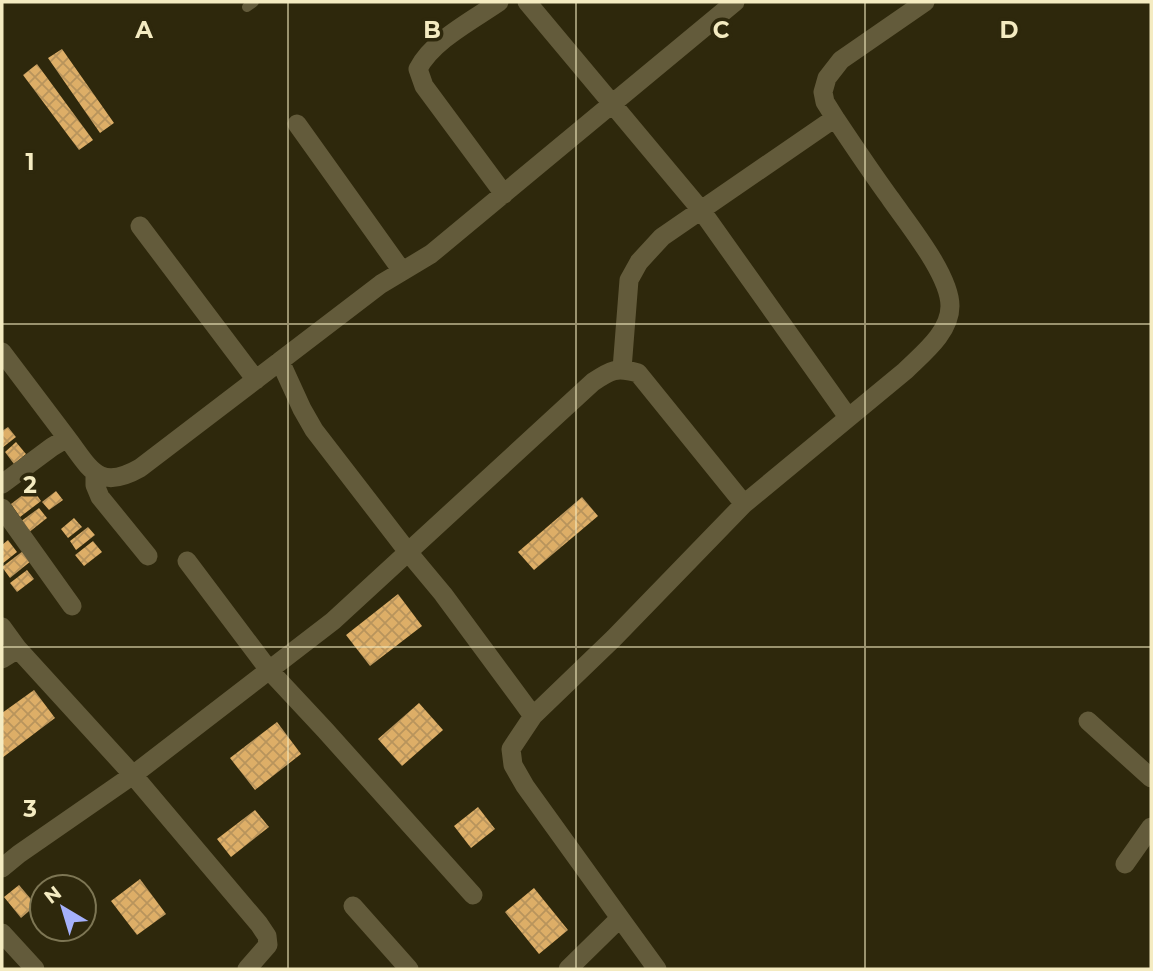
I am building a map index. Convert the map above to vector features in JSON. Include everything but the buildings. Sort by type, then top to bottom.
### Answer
[{"type":"street","points":[[499,2],[437,45],[424,58],[418,69],[424,86],[504,194]]},
{"type":"street","points":[[527,2],[701,210],[848,417]]},
{"type":"street","points":[[2,352],[95,474],[107,478],[128,475],[381,284],[431,254],[735,2]]},
{"type":"street","points":[[657,969],[525,786],[513,765],[511,749],[533,716],[614,638],[744,504],[905,371],[940,334],[950,306],[946,286],[927,251],[835,118],[825,102],[823,92],[827,78],[841,60],[925,2]]},
{"type":"street","points":[[622,369],[629,281],[639,261],[662,237],[835,118]]},
{"type":"street","points":[[297,124],[402,271]]},
{"type":"street","points":[[140,226],[256,380]]},
{"type":"street","points":[[280,361],[314,429],[443,594],[533,716]]},
{"type":"street","points":[[2,868],[133,775],[333,621],[593,382],[609,371],[622,369],[638,373],[744,504]]},
{"type":"street","points":[[2,484],[67,438]]},
{"type":"street","points":[[95,474],[95,485],[100,498],[148,556]]},
{"type":"street","points":[[2,509],[72,607]]},
{"type":"street","points":[[187,561],[269,670],[473,895]]},
{"type":"street","points":[[2,627],[10,654],[133,775],[259,924],[267,936],[268,945],[247,969]]},
{"type":"street","points":[[1088,721],[1151,778]]},
{"type":"street","points":[[1125,864],[1151,827]]},
{"type":"street","points":[[353,906],[409,969]]},
{"type":"street","points":[[568,969],[620,918]]},
{"type":"street","points":[[2,933],[35,969]]}]
